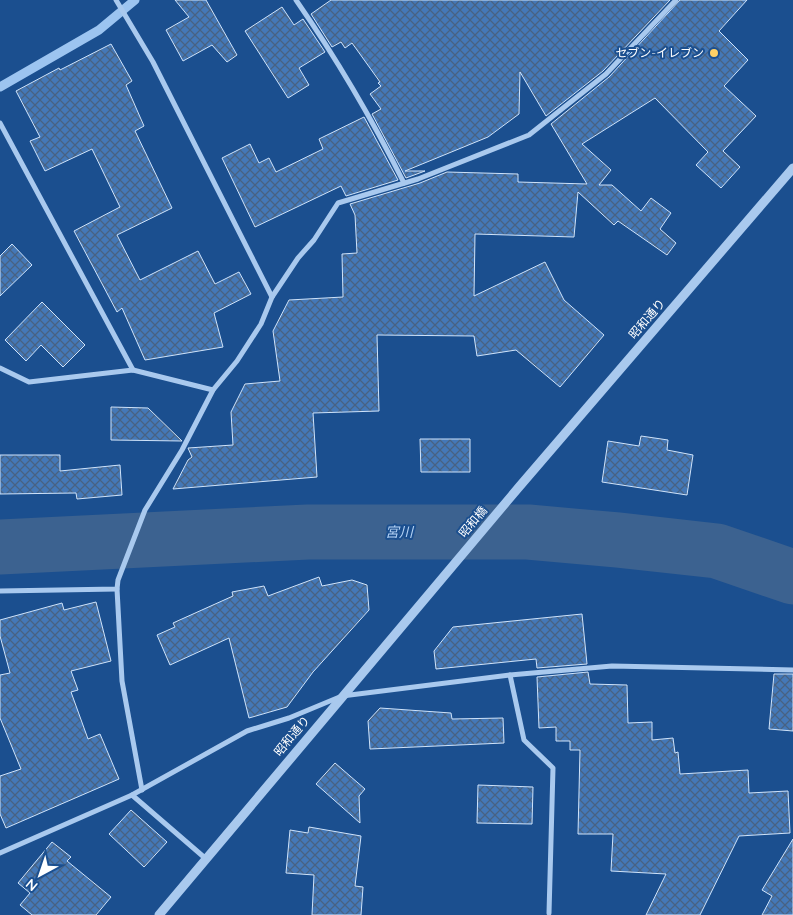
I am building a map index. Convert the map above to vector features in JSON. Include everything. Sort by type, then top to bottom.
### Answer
[{"type":"street","points":[[296,0],[353,86],[404,183]]},
{"type":"street","points":[[142,790],[122,681],[118,580],[145,510],[182,450],[212,390],[242,353],[261,324],[272,297],[298,258],[314,240],[338,203],[404,183],[529,135],[606,74],[676,0]]},
{"type":"street","points":[[117,1],[153,62],[272,297]]},
{"type":"street","points":[[0,123],[133,370]]},
{"type":"street","name":"昭和通り","points":[[519,486],[793,168]]},
{"type":"street","points":[[0,368],[29,382],[133,370],[212,390]]},
{"type":"street","name":"昭和橋","points":[[446,574],[519,486]]},
{"type":"street","name":"昭和通り","points":[[159,915],[205,858],[446,574]]},
{"type":"street","points":[[0,591],[117,589]]},
{"type":"street","points":[[0,853],[132,795],[247,731],[289,718],[342,696],[510,675],[612,666],[793,670]]},
{"type":"street","points":[[510,675],[524,740],[553,768],[549,913]]},
{"type":"street","points":[[132,795],[205,858]]},
{"type":"building","points":[[175,0],[206,0],[237,55],[227,62],[212,45],[183,61],[166,30],[189,17]]},
{"type":"building","points":[[331,0],[670,0],[603,71],[546,116],[520,72],[519,114],[488,137],[405,171],[425,171],[406,178],[372,114],[381,109],[370,94],[381,86],[378,83],[380,82],[352,43],[345,48],[341,42],[332,47],[311,14]]},
{"type":"building","points":[[680,0],[747,0],[719,31],[748,60],[724,86],[756,116],[723,151],[740,167],[721,188],[696,165],[708,152],[655,98],[582,144],[611,170],[599,185],[612,185],[641,211],[651,198],[671,213],[660,229],[676,243],[667,255],[618,221],[614,225],[578,192],[574,237],[475,234],[474,296],[545,262],[564,300],[604,335],[560,387],[516,350],[477,356],[474,336],[377,335],[379,411],[313,413],[317,477],[173,489],[188,460],[192,457],[188,448],[233,445],[231,412],[245,384],[280,381],[273,331],[289,300],[343,297],[342,254],[357,253],[355,215],[350,204],[420,183],[447,172],[518,174],[518,182],[587,184],[551,124],[609,77]]},
{"type":"building","points":[[282,7],[294,25],[303,19],[325,52],[299,68],[309,85],[288,98],[245,31]]},
{"type":"building","points":[[111,44],[132,81],[126,85],[144,126],[135,131],[172,208],[117,235],[140,280],[198,251],[215,284],[239,272],[251,294],[214,313],[223,347],[145,360],[122,308],[117,312],[74,231],[120,207],[92,149],[45,171],[30,141],[40,137],[16,91],[59,68],[60,70]]},
{"type":"building","points":[[364,117],[398,180],[346,196],[341,186],[255,227],[222,158],[250,144],[259,163],[269,158],[276,172],[323,149],[319,139]]},
{"type":"building","points":[[12,244],[32,265],[0,296],[0,256]]},
{"type":"building","points":[[42,302],[85,345],[63,367],[41,345],[26,361],[5,340]]},
{"type":"building","points":[[111,407],[148,408],[182,441],[111,440]]},
{"type":"building","points":[[641,436],[668,440],[667,450],[693,455],[687,495],[602,482],[608,441],[639,446]]},
{"type":"building","points":[[420,439],[470,439],[470,472],[421,472]]},
{"type":"building","points":[[0,455],[60,455],[60,471],[120,465],[122,495],[77,499],[76,493],[0,494]]},
{"type":"building","points":[[319,577],[322,586],[352,580],[367,585],[369,610],[313,672],[287,707],[249,718],[229,638],[170,665],[157,635],[175,627],[173,623],[233,596],[232,592],[264,586],[268,596]]},
{"type":"building","points":[[96,602],[111,661],[71,671],[78,690],[71,692],[88,739],[100,734],[119,779],[6,828],[0,814],[0,776],[21,769],[0,718],[0,675],[10,673],[0,636],[0,620],[62,603],[64,610]]},
{"type":"building","points":[[582,614],[587,664],[537,668],[536,659],[436,669],[434,651],[453,627]]},
{"type":"building","points":[[588,672],[590,684],[627,685],[628,723],[652,722],[652,740],[673,738],[675,753],[678,752],[680,774],[748,770],[749,793],[788,791],[790,833],[739,836],[700,915],[646,915],[666,874],[611,871],[613,834],[578,834],[580,750],[570,750],[570,741],[556,741],[556,727],[539,728],[537,677]]},
{"type":"building","points":[[774,674],[793,674],[793,731],[769,729]]},
{"type":"building","points":[[380,708],[451,713],[452,719],[503,718],[504,743],[370,749],[368,721]]},
{"type":"building","points":[[335,763],[365,789],[359,796],[360,823],[316,784]]},
{"type":"building","points":[[478,785],[533,787],[532,824],[477,823]]},
{"type":"building","points":[[131,810],[167,842],[144,867],[109,834]]},
{"type":"building","points":[[309,827],[361,836],[355,886],[363,887],[361,915],[312,915],[314,875],[286,873],[290,830],[308,833]]},
{"type":"building","points":[[793,839],[793,915],[762,915],[772,896],[762,890]]},
{"type":"building","points":[[52,842],[71,857],[67,861],[111,897],[96,915],[32,915],[20,905],[30,893],[18,883]]},
{"type":"waterway","points":[[0,87],[99,30],[135,0]]},
{"type":"waterway","name":"宮川","points":[[0,547],[308,532],[528,532],[717,551],[793,577]]},
{"type":"place","name":"セブン-イレブン","points":[[714,53]]}]
